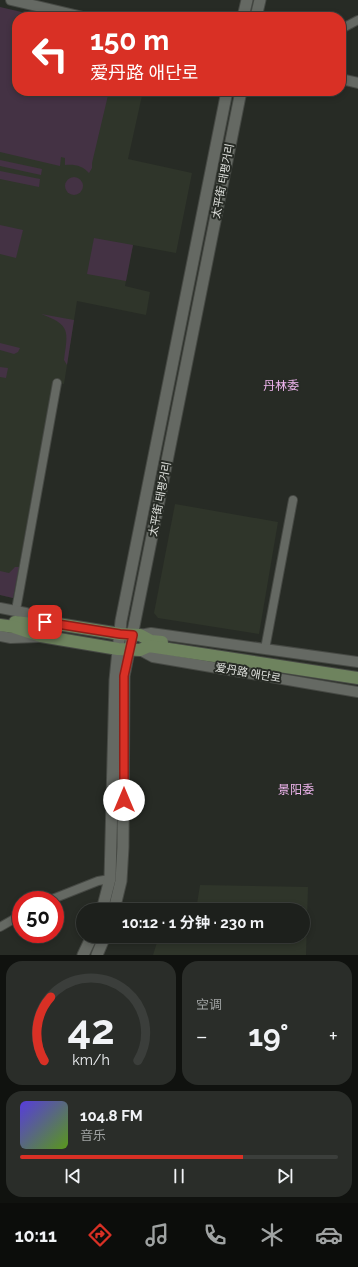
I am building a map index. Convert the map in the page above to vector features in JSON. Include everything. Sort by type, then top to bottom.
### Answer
[{"type":"main road","points":[[244,12],[247,0]]},
{"type":"main road","points":[[257,12],[260,0]]},
{"type":"main road","name":"太平街 태평거리","points":[[104,903],[110,879],[115,680],[123,609],[226,96]]},
{"type":"main road","name":"太平街 태평거리","points":[[116,903],[121,881],[123,860],[124,676],[135,649],[136,635],[240,96]]},
{"type":"main road","name":"爱丹路 애단로","points":[[0,620],[32,624],[45,622],[120,634],[136,635],[151,641],[358,672]]},
{"type":"main road","name":"爱丹路 애단로","points":[[0,625],[14,627],[41,636],[118,649],[135,649],[149,646],[358,678]]},
{"type":"main road","points":[[88,644],[90,629]]},
{"type":"main road","points":[[83,955],[89,943]]},
{"type":"main road","points":[[97,955],[102,943]]},
{"type":"street","points":[[11,0],[62,12]]},
{"type":"street","points":[[346,26],[358,20]]},
{"type":"street","points":[[346,80],[358,83]]},
{"type":"street","points":[[16,610],[57,383]]},
{"type":"street","points":[[265,649],[293,500]]},
{"type":"street","name":"爱丹路 애단로","points":[[0,608],[16,610],[45,622]]},
{"type":"street","name":"爱丹路 애단로","points":[[136,635],[151,633],[358,662]]},
{"type":"street","name":"爱丹路 애단로","points":[[0,636],[11,638],[41,636]]},
{"type":"street","name":"爱丹路 애단로","points":[[135,649],[153,657],[358,692]]},
{"type":"street","points":[[64,894],[98,881],[110,879]]},
{"type":"street","points":[[0,927],[12,920]]},
{"type":"shaded area","points":[[0,7],[22,12],[12,12],[12,96],[108,96],[92,168],[89,173],[78,166],[65,165],[65,158],[61,157],[60,166],[0,152]]},
{"type":"shaded area","points":[[0,17],[12,69],[12,96],[142,96],[128,159],[192,173],[176,253],[133,245],[125,286],[150,292],[146,315],[77,301],[64,384],[53,382],[13,598],[0,595]]},
{"type":"shaded area","points":[[0,160],[42,169],[41,175],[0,166]]},
{"type":"shaded area","points":[[0,171],[40,179],[39,187],[0,179]]},
{"type":"shaded area","points":[[70,177],[78,177],[83,182],[81,193],[78,195],[70,195],[65,190],[65,182]]},
{"type":"shaded area","points":[[0,225],[23,230],[16,258],[0,254]]},
{"type":"shaded area","points":[[94,238],[133,245],[126,281],[87,274]]},
{"type":"shaded area","points":[[41,314],[74,320],[67,365],[64,360],[66,336],[63,326],[51,318]]},
{"type":"shaded area","points":[[0,343],[20,348],[18,352],[14,354],[0,350]]},
{"type":"shaded area","points":[[0,367],[8,368],[6,378],[0,377]]},
{"type":"shaded area","points":[[175,504],[278,522],[259,634],[158,618],[154,613]]},
{"type":"shaded area","points":[[15,567],[19,567],[13,598],[0,595],[0,571],[9,573]]},
{"type":"shaded area","points":[[200,885],[308,887],[308,903],[197,903]]},
{"type":"shaded area","points":[[157,943],[306,943],[306,955],[153,955]]},
{"type":"district","name":"丹林委","points":[[281,386]]},
{"type":"district","name":"景阳委","points":[[296,790]]},
{"type":"route","points":[[45,622],[133,635],[124,676],[124,800]]}]
